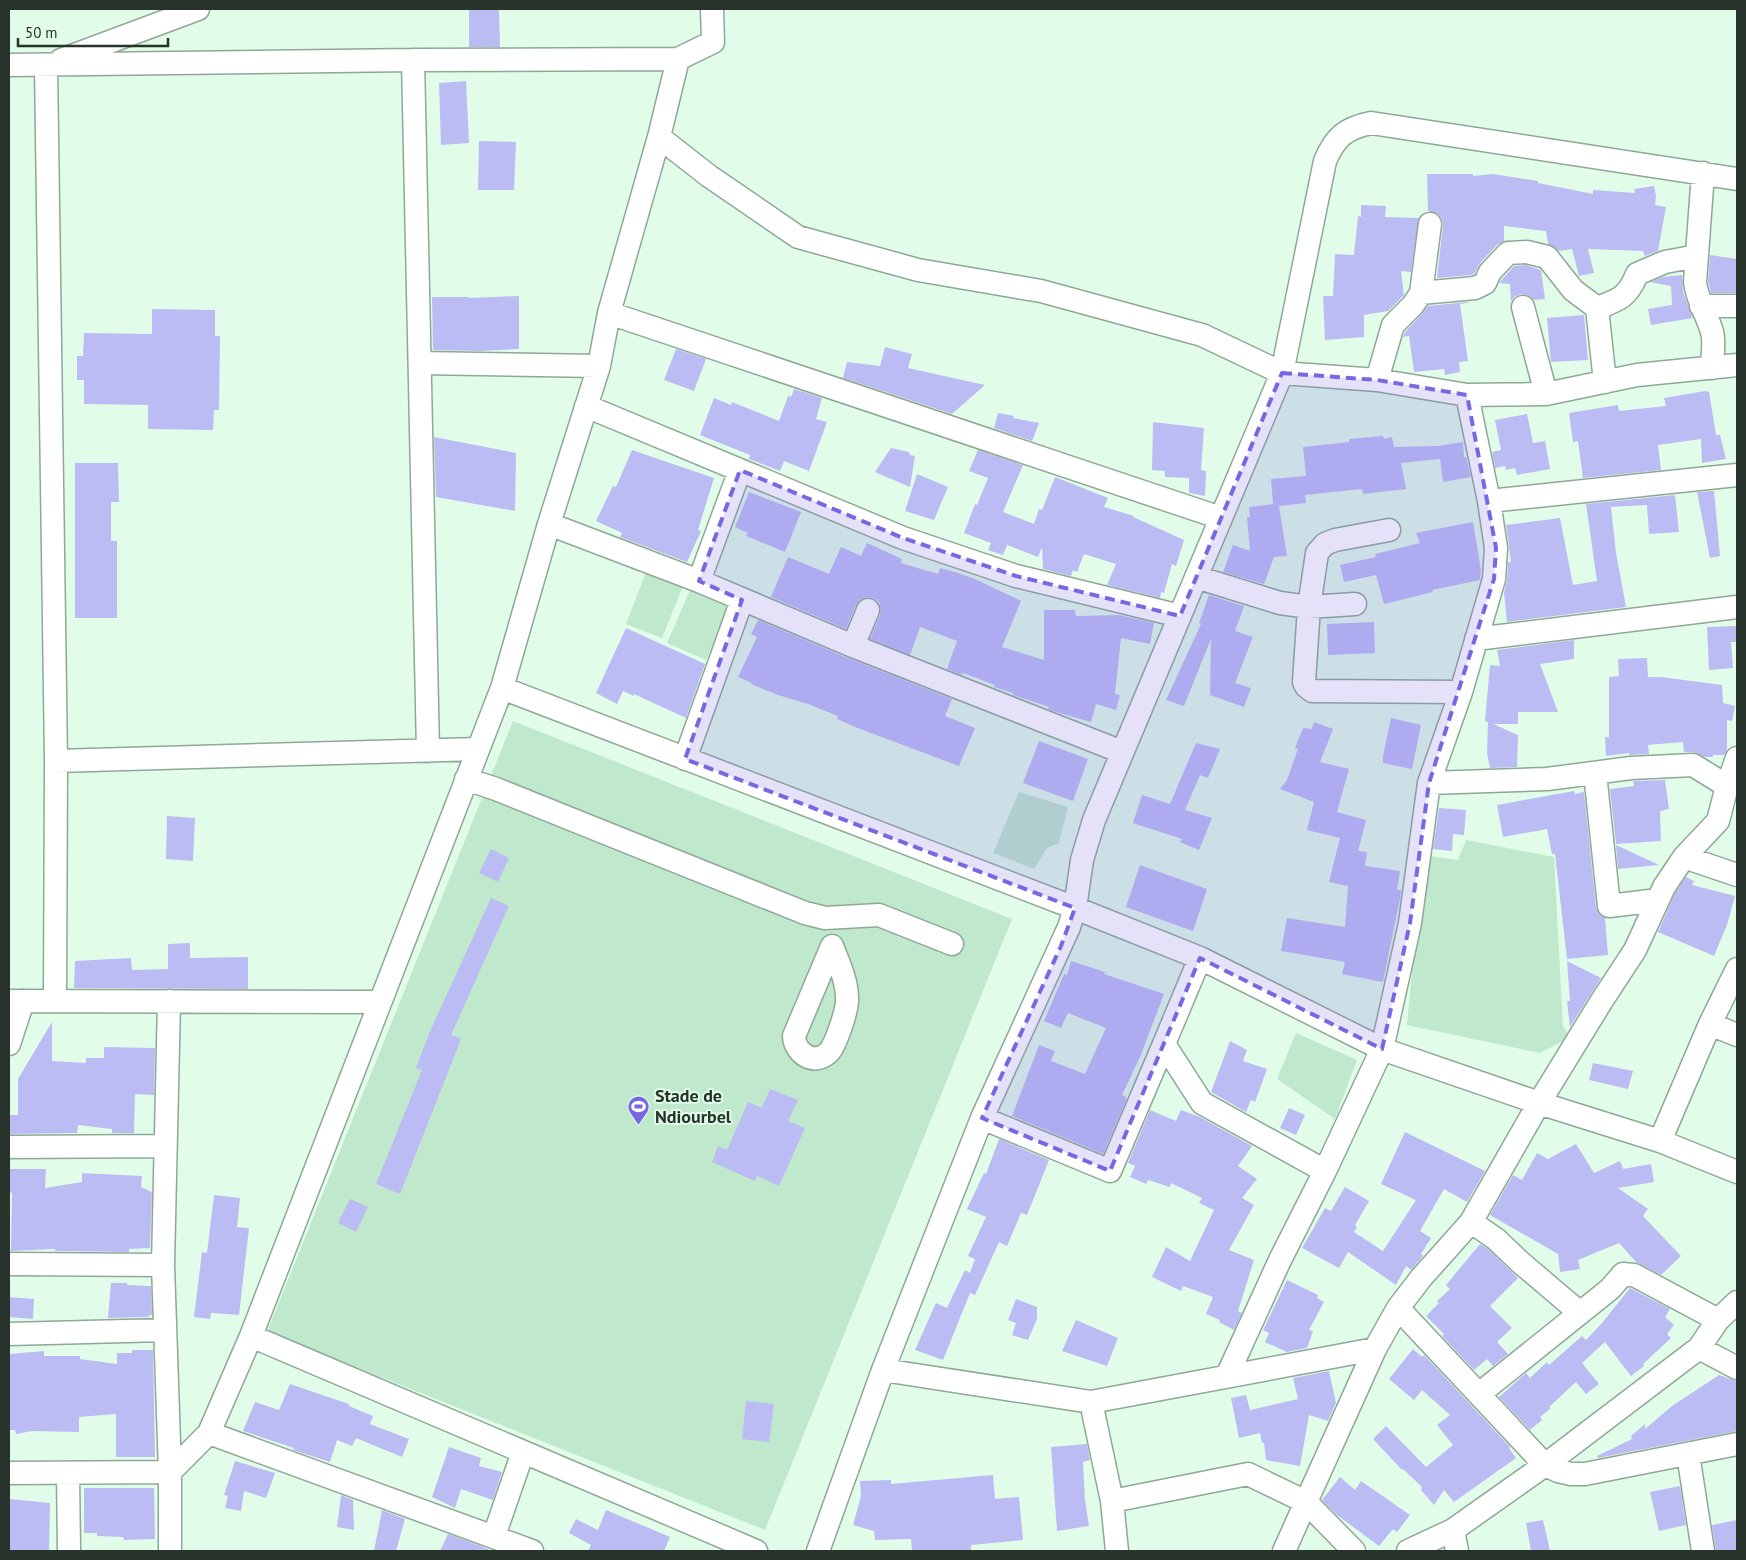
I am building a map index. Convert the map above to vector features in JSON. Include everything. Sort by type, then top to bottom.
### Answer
[{"type":"street","points":[[46,66],[198,9]]},
{"type":"street","points":[[9,65],[678,59],[713,42],[712,9]]},
{"type":"street","points":[[9,1474],[170,1472],[209,1433],[251,1336],[502,688],[549,524],[599,366],[609,314],[660,137],[678,59]]},
{"type":"street","points":[[413,60],[428,751]]},
{"type":"street","points":[[46,66],[56,761],[55,1001]]},
{"type":"street","points":[[818,1551],[883,1370],[982,1118],[1062,946],[1075,908],[1087,840],[1122,752],[1282,373],[1325,161],[1332,146],[1342,134],[1356,126],[1371,123],[1737,179]]},
{"type":"street","points":[[660,137],[709,176],[798,237],[918,270],[1041,291],[1202,335],[1282,373],[1377,380],[1467,395],[1546,394],[1637,376],[1737,365]]},
{"type":"street","points":[[1703,173],[1696,256],[1696,290],[1713,337],[1712,368]]},
{"type":"street","points":[[1377,380],[1393,324],[1413,305],[1421,293],[1430,224]]},
{"type":"street","points":[[1421,293],[1475,288],[1485,283],[1490,272],[1508,253],[1527,252],[1547,257],[1572,290],[1596,308],[1605,382]]},
{"type":"street","points":[[1596,308],[1615,302],[1631,289],[1637,274],[1665,262],[1696,256]]},
{"type":"street","points":[[1701,306],[1737,306]]},
{"type":"street","points":[[1524,307],[1546,394]]},
{"type":"street","points":[[609,314],[1221,518]]},
{"type":"street","points":[[421,364],[599,366]]},
{"type":"street","points":[[1226,1376],[1382,1049],[1410,923],[1429,783],[1461,692],[1494,579],[1496,548],[1489,501],[1467,395]]},
{"type":"street","points":[[586,406],[903,538],[1016,576],[1180,616]]},
{"type":"street","points":[[699,581],[740,470]]},
{"type":"street","points":[[1489,501],[1737,476]]},
{"type":"street","points":[[549,524],[699,581],[853,646],[1122,752]]},
{"type":"street","points":[[1389,530],[1335,540],[1320,548],[1315,559],[1304,682],[1308,689],[1317,692],[1461,692]]},
{"type":"street","points":[[1196,577],[1272,601],[1310,607],[1355,604]]},
{"type":"street","points":[[686,759],[742,600]]},
{"type":"street","points":[[1476,639],[1737,607]]},
{"type":"street","points":[[853,646],[868,610]]},
{"type":"street","points":[[502,688],[1075,908],[1200,958],[1382,1049],[1539,1103],[1660,1140],[1737,1172]]},
{"type":"street","points":[[56,761],[478,749]]},
{"type":"street","points":[[1284,1551],[1375,1349],[1398,1308],[1421,1278],[1471,1222],[1539,1103],[1635,950],[1664,888],[1684,857],[1718,821],[1726,786],[1737,758]]},
{"type":"street","points":[[1429,783],[1547,779],[1631,768],[1693,765],[1726,786]]},
{"type":"street","points":[[1595,773],[1608,906],[1658,900]]},
{"type":"street","points":[[466,779],[496,788],[805,914],[825,918],[879,915],[952,944]]},
{"type":"street","points":[[1684,857],[1737,875]]},
{"type":"street","points":[[832,946],[835,918]]},
{"type":"street","points":[[982,1118],[1110,1171],[1200,958]]},
{"type":"street","points":[[1660,1140],[1710,1024],[1737,969]]},
{"type":"street","points":[[9,1044],[16,1001],[380,1002]]},
{"type":"street","points":[[169,1001],[163,1265],[170,1472],[170,1551]]},
{"type":"street","points":[[1710,1024],[1737,1035]]},
{"type":"street","points":[[1164,1044],[1202,1103],[1325,1171]]},
{"type":"street","points":[[9,1147],[165,1146]]},
{"type":"street","points":[[1471,1222],[1496,1239],[1580,1313]]},
{"type":"street","points":[[9,1264],[163,1265]]},
{"type":"street","points":[[1479,1394],[1610,1289],[1623,1274],[1634,1275],[1718,1320]]},
{"type":"street","points":[[1408,1551],[1455,1541],[1545,1466],[1700,1348],[1718,1320],[1737,1302]]},
{"type":"street","points":[[1398,1308],[1545,1466],[1571,1474],[1585,1474],[1737,1444]]},
{"type":"street","points":[[9,1334],[165,1330]]},
{"type":"street","points":[[251,1336],[756,1551]]},
{"type":"street","points":[[1700,1348],[1737,1368]]},
{"type":"street","points":[[883,1370],[1091,1402],[1375,1349]]},
{"type":"street","points":[[1091,1402],[1112,1501],[1117,1551]]},
{"type":"street","points":[[209,1433],[532,1551]]},
{"type":"street","points":[[494,1536],[523,1452]]},
{"type":"street","points":[[1688,1454],[1703,1551]]},
{"type":"street","points":[[68,1473],[69,1551]]},
{"type":"street","points":[[1112,1501],[1248,1474],[1306,1502],[1354,1551]]},
{"type":"highlighted area","points":[[1282,373],[1377,380],[1467,395],[1496,548],[1494,579],[1429,783],[1410,923],[1382,1049],[1200,958],[1110,1171],[982,1118],[1061,946],[1075,908],[685,759],[742,600],[699,581],[740,470],[903,538],[1016,576],[1180,616]]},
{"type":"green space","points":[[646,572],[683,586],[662,638],[626,624]]},
{"type":"green space","points":[[691,588],[731,605],[706,660],[667,643]]},
{"type":"green space","name":"Stade de Ndiourbel","points":[[513,721],[1012,919],[765,1530],[267,1332]]},
{"type":"green space","points":[[1019,792],[1068,807],[1059,843],[1047,848],[1034,869],[993,853]]},
{"type":"green space","points":[[1466,840],[1554,857],[1563,1027],[1571,1037],[1540,1053],[1407,1025],[1423,855],[1458,860]]},
{"type":"green space","points":[[1296,1033],[1357,1060],[1335,1119],[1277,1079]]},
{"type":"building","points":[[469,9],[499,9],[500,47],[469,47]]},
{"type":"building","points":[[466,81],[469,143],[441,145],[439,83]]},
{"type":"building","points":[[479,141],[516,142],[514,190],[478,190]]},
{"type":"building","points":[[1427,174],[1473,174],[1473,176],[1493,174],[1538,181],[1538,183],[1593,194],[1593,190],[1635,193],[1634,189],[1654,186],[1655,205],[1666,207],[1658,251],[1645,256],[1643,251],[1588,249],[1594,273],[1579,276],[1572,249],[1559,251],[1548,244],[1546,231],[1504,226],[1504,241],[1498,244],[1480,263],[1475,273],[1437,278],[1443,225],[1442,219],[1438,214],[1428,211]]},
{"type":"building","points":[[1361,205],[1386,206],[1385,217],[1419,218],[1411,272],[1401,271],[1404,295],[1388,311],[1364,315],[1364,337],[1325,340],[1323,296],[1333,296],[1335,254],[1354,255],[1358,216],[1361,217]]},
{"type":"building","points":[[1710,255],[1737,259],[1737,293],[1711,293],[1708,281]]},
{"type":"building","points":[[1526,265],[1541,270],[1545,299],[1534,300],[1527,295],[1520,294],[1514,297],[1511,302],[1510,284],[1499,283],[1514,266]]},
{"type":"building","points":[[1682,275],[1683,292],[1693,318],[1651,325],[1648,309],[1672,305],[1671,286],[1650,282],[1663,277]]},
{"type":"building","points":[[519,296],[519,349],[480,351],[433,350],[432,297]]},
{"type":"building","points":[[1468,302],[1460,304],[1468,361],[1459,362],[1460,372],[1445,375],[1444,369],[1414,372],[1409,336],[1403,337],[1405,332],[1428,306]]},
{"type":"building","points":[[152,309],[215,310],[215,336],[220,336],[219,410],[214,410],[213,430],[148,429],[148,405],[84,404],[84,380],[77,380],[77,356],[83,356],[84,333],[152,334]]},
{"type":"building","points":[[1584,315],[1588,360],[1551,362],[1547,318]]},
{"type":"building","points":[[885,347],[912,354],[908,368],[985,385],[952,414],[843,378],[847,362],[880,366]]},
{"type":"building","points":[[676,349],[706,359],[694,391],[664,380]]},
{"type":"building","points":[[794,389],[822,398],[816,419],[827,422],[809,471],[784,461],[780,471],[749,459],[750,455],[700,435],[714,398],[731,405],[732,402],[779,421],[788,396],[791,397]]},
{"type":"building","points":[[1705,391],[1709,392],[1716,435],[1720,435],[1726,459],[1702,463],[1701,439],[1658,445],[1661,470],[1583,478],[1578,441],[1573,442],[1569,413],[1618,405],[1619,411],[1666,406],[1664,398]]},
{"type":"building","points":[[998,413],[1039,423],[1032,441],[994,428]]},
{"type":"building","points":[[1527,414],[1533,443],[1545,441],[1550,469],[1517,475],[1515,468],[1506,470],[1505,466],[1495,468],[1492,452],[1501,450],[1495,420]]},
{"type":"building","points":[[1153,422],[1204,428],[1201,470],[1206,471],[1205,496],[1189,493],[1189,478],[1165,477],[1165,471],[1152,470]]},
{"type":"building","points":[[1383,436],[1384,439],[1392,437],[1394,447],[1437,446],[1463,442],[1464,457],[1466,457],[1471,477],[1443,482],[1440,459],[1401,463],[1406,489],[1363,494],[1362,489],[1305,495],[1306,503],[1279,506],[1287,556],[1274,557],[1264,584],[1223,572],[1233,545],[1250,551],[1247,517],[1250,517],[1249,507],[1273,504],[1271,479],[1306,476],[1303,447],[1349,442],[1349,439]]},
{"type":"building","points":[[434,437],[516,453],[515,511],[436,497]]},
{"type":"building","points":[[891,448],[909,452],[910,455],[915,456],[910,487],[875,472]]},
{"type":"building","points":[[632,450],[714,478],[698,530],[701,531],[687,562],[620,537],[622,533],[596,521],[613,486],[616,487]]},
{"type":"building","points":[[978,450],[1023,465],[1003,512],[1034,524],[1039,509],[1042,510],[1055,477],[1108,498],[1104,507],[1134,516],[1184,540],[1176,566],[1172,564],[1164,593],[1161,592],[1160,598],[1107,585],[1116,564],[1084,554],[1077,572],[1073,570],[1071,576],[1043,569],[1042,547],[1038,557],[1007,545],[1003,555],[988,550],[991,543],[964,533],[975,504],[977,505],[988,478],[969,471]]},
{"type":"building","points":[[75,463],[118,463],[119,502],[111,502],[111,541],[117,541],[117,618],[75,618]]},
{"type":"building","points":[[917,474],[948,487],[934,520],[905,511]]},
{"type":"building","points":[[1714,491],[1720,556],[1710,558],[1697,492]]},
{"type":"building","points":[[749,492],[801,512],[785,552],[746,536],[748,533],[735,527]]},
{"type":"building","points":[[1675,495],[1679,532],[1649,534],[1647,505],[1611,507],[1616,553],[1626,607],[1507,622],[1504,593],[1508,562],[1511,562],[1506,525],[1560,518],[1573,585],[1597,581],[1586,504]]},
{"type":"building","points":[[1473,522],[1481,570],[1480,580],[1432,590],[1433,592],[1384,604],[1376,575],[1344,582],[1340,565],[1376,557],[1375,554],[1420,543],[1416,533]]},
{"type":"building","points":[[867,543],[902,559],[901,563],[938,574],[940,568],[958,573],[1021,601],[1002,647],[1044,660],[1044,610],[1075,610],[1076,616],[1119,615],[1154,623],[1150,644],[1121,638],[1115,694],[1120,695],[1116,710],[1096,704],[1091,722],[1048,709],[1049,707],[994,687],[995,685],[947,669],[957,641],[920,627],[910,655],[870,639],[881,609],[879,602],[873,598],[866,597],[860,600],[846,629],[771,597],[788,557],[829,574],[841,547],[861,556]]},
{"type":"building","points":[[1209,595],[1244,606],[1235,631],[1253,637],[1235,683],[1251,688],[1244,707],[1210,695],[1211,639],[1184,706],[1166,700],[1201,624],[1199,623]]},
{"type":"building","points":[[758,620],[952,699],[945,716],[975,728],[959,766],[855,727],[837,719],[838,716],[778,695],[738,677],[757,637],[751,634]]},
{"type":"building","points":[[1374,622],[1375,653],[1328,655],[1327,624]]},
{"type":"building","points":[[1737,626],[1737,642],[1731,642],[1733,668],[1709,670],[1707,627]]},
{"type":"building","points":[[626,628],[705,664],[686,718],[634,694],[634,696],[623,691],[617,704],[596,693]]},
{"type":"building","points":[[1574,640],[1574,659],[1540,664],[1558,712],[1518,712],[1518,724],[1493,724],[1518,735],[1517,767],[1490,768],[1487,753],[1488,722],[1485,721],[1490,665],[1500,666],[1497,650]]},
{"type":"building","points":[[1647,658],[1648,677],[1722,685],[1723,703],[1735,706],[1732,721],[1727,720],[1727,751],[1724,755],[1705,757],[1693,752],[1684,752],[1683,742],[1648,745],[1649,754],[1629,755],[1629,753],[1606,756],[1605,737],[1609,737],[1609,677],[1619,676],[1618,659]]},
{"type":"building","points":[[1391,718],[1421,725],[1412,769],[1383,763]]},
{"type":"building","points":[[1314,722],[1333,729],[1320,762],[1349,769],[1337,812],[1366,820],[1358,851],[1367,852],[1365,866],[1400,871],[1397,890],[1401,890],[1400,899],[1383,982],[1342,974],[1345,962],[1281,951],[1287,918],[1345,927],[1348,886],[1329,882],[1340,838],[1307,830],[1314,802],[1280,789],[1287,780],[1298,749],[1295,748],[1303,728],[1312,729]]},
{"type":"building","points":[[1039,741],[1088,759],[1073,801],[1023,783]]},
{"type":"building","points":[[1196,743],[1220,749],[1208,778],[1200,775],[1185,810],[1212,818],[1199,850],[1180,842],[1182,839],[1133,823],[1142,795],[1170,804]]},
{"type":"building","points":[[1665,780],[1669,809],[1660,811],[1661,841],[1616,844],[1610,789],[1634,786],[1633,781]]},
{"type":"building","points":[[1574,791],[1575,794],[1584,792],[1596,907],[1599,914],[1605,918],[1608,955],[1567,959],[1555,854],[1552,854],[1547,829],[1503,837],[1497,805]]},
{"type":"building","points":[[1439,808],[1466,810],[1464,835],[1453,834],[1452,851],[1433,849]]},
{"type":"building","points":[[167,816],[195,818],[193,861],[166,859]]},
{"type":"building","points":[[1616,845],[1659,865],[1618,869]]},
{"type":"building","points":[[491,849],[509,858],[498,882],[479,873]]},
{"type":"building","points":[[1140,865],[1207,889],[1193,931],[1126,907]]},
{"type":"building","points":[[1686,877],[1694,881],[1692,885],[1735,896],[1727,925],[1714,956],[1658,932],[1675,893]]},
{"type":"building","points":[[491,898],[509,906],[451,1035],[461,1039],[400,1194],[376,1184],[422,1070],[416,1068],[431,1029]]},
{"type":"building","points":[[190,943],[190,958],[248,957],[248,989],[74,988],[75,961],[131,958],[132,970],[168,969],[168,944]]},
{"type":"building","points":[[1071,961],[1164,994],[1140,1057],[1122,1095],[1126,1097],[1126,1101],[1103,1154],[1012,1116],[1039,1045],[1055,1051],[1051,1061],[1085,1074],[1106,1028],[1068,1013],[1061,1028],[1044,1021],[1064,974],[1067,975]]},
{"type":"building","points":[[1567,961],[1601,978],[1570,1027],[1567,1001],[1570,1001]]},
{"type":"building","points":[[52,1022],[52,1061],[86,1063],[86,1058],[104,1058],[104,1047],[155,1048],[154,1095],[135,1094],[134,1133],[112,1133],[112,1129],[78,1125],[77,1133],[9,1134],[9,1115],[18,1115],[18,1079]]},
{"type":"building","points":[[1230,1041],[1247,1050],[1243,1061],[1267,1069],[1255,1102],[1251,1100],[1246,1112],[1211,1092]]},
{"type":"building","points":[[1593,1063],[1633,1071],[1628,1089],[1589,1080]]},
{"type":"building","points":[[770,1089],[798,1100],[788,1121],[805,1128],[779,1186],[757,1176],[755,1181],[712,1162],[718,1146],[727,1150],[748,1102],[762,1108]]},
{"type":"building","points":[[1289,1108],[1305,1115],[1296,1135],[1280,1128]]},
{"type":"building","points":[[1150,1110],[1176,1121],[1181,1110],[1200,1117],[1252,1146],[1238,1166],[1257,1179],[1242,1198],[1254,1205],[1229,1250],[1254,1260],[1238,1311],[1242,1313],[1234,1330],[1219,1322],[1220,1320],[1206,1314],[1213,1297],[1183,1286],[1181,1291],[1152,1277],[1166,1247],[1190,1261],[1214,1210],[1199,1203],[1202,1198],[1171,1183],[1170,1187],[1148,1180],[1146,1184],[1130,1177],[1135,1166],[1128,1163]]},
{"type":"building","points":[[1405,1132],[1485,1171],[1467,1202],[1444,1189],[1420,1231],[1431,1238],[1421,1254],[1423,1256],[1411,1270],[1406,1266],[1396,1285],[1348,1252],[1339,1268],[1302,1248],[1325,1208],[1331,1211],[1345,1187],[1369,1201],[1355,1225],[1357,1227],[1354,1232],[1383,1251],[1416,1200],[1381,1184]]},
{"type":"building","points":[[999,1139],[1049,1160],[1027,1215],[1021,1213],[1007,1246],[999,1242],[975,1295],[970,1293],[943,1360],[915,1350],[936,1303],[947,1308],[965,1270],[970,1273],[975,1259],[968,1256],[986,1217],[967,1209],[984,1173],[986,1174]]},
{"type":"building","points":[[1576,1144],[1594,1173],[1620,1161],[1623,1169],[1651,1164],[1654,1182],[1618,1188],[1648,1209],[1643,1216],[1681,1256],[1661,1275],[1636,1262],[1619,1243],[1578,1260],[1580,1269],[1560,1272],[1558,1254],[1490,1215],[1513,1175],[1522,1180],[1537,1153],[1548,1159]]},
{"type":"building","points":[[9,1169],[46,1169],[45,1188],[82,1182],[82,1173],[142,1176],[141,1187],[152,1192],[150,1248],[129,1249],[129,1252],[55,1251],[55,1249],[11,1251],[12,1193],[9,1192]]},
{"type":"building","points":[[214,1195],[240,1198],[237,1227],[249,1228],[239,1315],[211,1313],[210,1319],[194,1317],[202,1252],[207,1253]]},
{"type":"building","points":[[350,1199],[368,1207],[356,1232],[338,1223]]},
{"type":"building","points":[[1480,1244],[1488,1249],[1518,1278],[1490,1306],[1512,1328],[1497,1342],[1508,1354],[1493,1366],[1487,1359],[1474,1370],[1426,1316],[1439,1303],[1437,1301],[1450,1289],[1446,1285]]},
{"type":"building","points":[[1287,1280],[1318,1295],[1317,1298],[1324,1302],[1309,1330],[1313,1331],[1307,1348],[1287,1352],[1265,1342],[1269,1333],[1263,1330]]},
{"type":"building","points":[[111,1283],[151,1286],[152,1315],[149,1315],[149,1317],[108,1318]]},
{"type":"building","points":[[1630,1288],[1670,1309],[1665,1317],[1674,1325],[1667,1334],[1671,1338],[1643,1364],[1644,1366],[1631,1376],[1605,1342],[1582,1363],[1599,1384],[1586,1394],[1576,1382],[1549,1407],[1551,1408],[1540,1417],[1542,1420],[1530,1430],[1499,1397],[1526,1373],[1530,1378],[1547,1362],[1549,1365],[1582,1336],[1586,1340]]},
{"type":"building","points":[[9,1297],[34,1299],[33,1319],[9,1317]]},
{"type":"building","points":[[1016,1299],[1037,1307],[1037,1319],[1028,1340],[1012,1335],[1016,1323],[1008,1320]]},
{"type":"building","points":[[1076,1320],[1118,1338],[1107,1366],[1062,1351]]},
{"type":"building","points":[[1413,1349],[1422,1357],[1424,1355],[1510,1447],[1516,1458],[1454,1502],[1444,1490],[1434,1505],[1421,1490],[1422,1487],[1402,1470],[1373,1439],[1386,1426],[1426,1467],[1453,1445],[1437,1425],[1450,1415],[1422,1390],[1414,1400],[1389,1379]]},
{"type":"building","points":[[132,1350],[153,1350],[155,1457],[116,1457],[116,1414],[79,1417],[79,1432],[32,1431],[16,1434],[15,1430],[9,1430],[10,1354],[44,1351],[44,1356],[80,1356],[80,1359],[117,1364],[117,1353],[132,1353]]},
{"type":"building","points":[[1329,1371],[1336,1403],[1328,1421],[1309,1415],[1300,1466],[1266,1460],[1264,1443],[1262,1443],[1260,1433],[1239,1438],[1231,1398],[1246,1395],[1250,1410],[1298,1399],[1293,1378]]},
{"type":"building","points":[[1719,1375],[1737,1381],[1737,1431],[1598,1458],[1597,1456],[1632,1439],[1631,1436],[1645,1424],[1645,1429],[1672,1406]]},
{"type":"building","points":[[290,1384],[349,1404],[349,1406],[373,1416],[370,1424],[409,1439],[402,1457],[356,1438],[352,1446],[337,1440],[330,1462],[243,1431],[255,1402],[279,1410]]},
{"type":"building","points":[[746,1401],[774,1404],[769,1442],[742,1439]]},
{"type":"building","points":[[1087,1444],[1090,1460],[1083,1462],[1085,1500],[1089,1526],[1057,1531],[1051,1447]]},
{"type":"building","points":[[449,1447],[481,1458],[479,1466],[502,1472],[493,1500],[461,1489],[455,1508],[432,1497]]},
{"type":"building","points":[[235,1461],[275,1473],[266,1498],[244,1491],[241,1511],[225,1508],[228,1496],[224,1495]]},
{"type":"building","points":[[993,1475],[995,1499],[1019,1497],[1023,1540],[971,1545],[971,1550],[912,1551],[911,1539],[875,1540],[874,1531],[853,1525],[861,1496],[860,1481],[891,1480],[891,1484]]},
{"type":"building","points":[[1340,1477],[1355,1490],[1361,1481],[1410,1515],[1397,1532],[1393,1529],[1379,1546],[1337,1515],[1322,1500]]},
{"type":"building","points":[[1680,1486],[1686,1525],[1659,1531],[1650,1492]]},
{"type":"building","points":[[84,1488],[154,1488],[155,1539],[124,1540],[123,1537],[97,1536],[97,1533],[84,1533]]},
{"type":"building","points":[[341,1495],[353,1500],[354,1530],[337,1527]]},
{"type":"building","points":[[9,1499],[50,1503],[49,1551],[9,1551]]},
{"type":"building","points":[[382,1510],[405,1519],[396,1551],[374,1551]]},
{"type":"building","points":[[606,1510],[670,1537],[664,1551],[588,1551],[591,1545],[569,1533],[576,1519],[598,1530]]},
{"type":"building","points":[[1543,1520],[1550,1551],[1531,1551],[1526,1523]]},
{"type":"building","points":[[1737,1520],[1737,1551],[1716,1551],[1712,1525]]},
{"type":"building","points":[[448,1534],[481,1546],[492,1551],[440,1551]]},
{"type":"place","name":"Stade de Ndiourbel","points":[[639,1125]]}]
